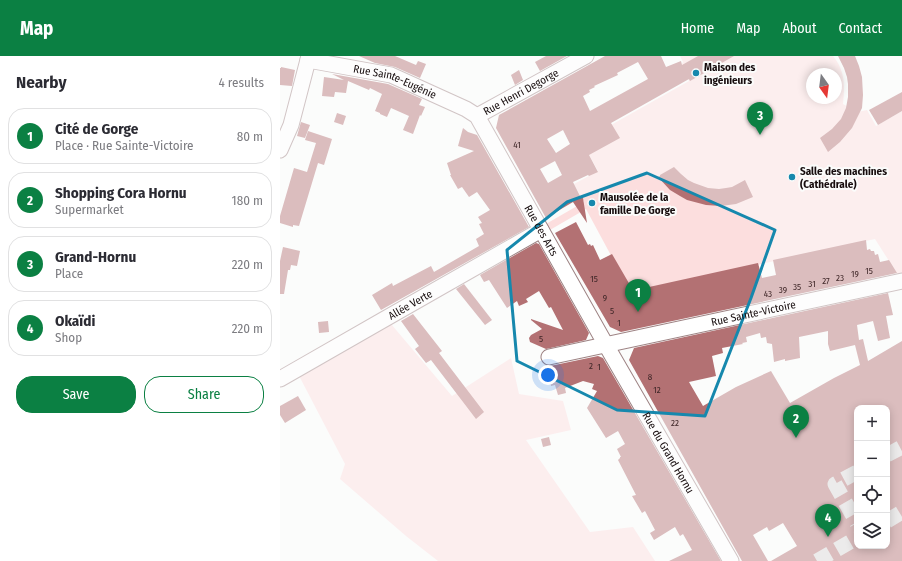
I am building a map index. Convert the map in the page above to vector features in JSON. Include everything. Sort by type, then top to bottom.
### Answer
[{"type":"street","name":"Rue Henri Degorge","points":[[477,116],[586,56]]},
{"type":"street","name":"Rue Sainte-Eugénie","points":[[308,58],[391,75],[466,109],[477,116]]},
{"type":"street","points":[[280,150],[291,126],[308,58]]},
{"type":"street","name":"Rue des Arts","points":[[477,116],[606,345]]},
{"type":"street","name":"Allée Verte","points":[[280,380],[541,230]]},
{"type":"street","name":"Rue Sainte-Victoire","points":[[549,357],[902,282]]},
{"type":"street","name":"Rue du Grand Hornu","points":[[606,345],[731,561]]},
{"type":"highlighted area","points":[[647,173],[775,230],[751,298],[705,416],[617,410],[517,361],[507,250],[567,202]]},
{"type":"shaded area","points":[[680,56],[833,56],[840,68],[806,68],[806,104],[842,104],[842,73],[844,91],[843,104],[858,112],[867,110],[876,126],[902,111],[902,279],[897,280],[896,272],[875,239],[643,290],[628,287],[586,209],[543,234],[539,228],[584,202],[574,184],[598,171],[589,155],[611,125],[689,81],[681,65],[683,62]]},
{"type":"shaded area","points":[[386,318],[452,396],[511,358],[519,394],[563,401],[571,430],[526,440],[590,532],[633,527],[655,561],[438,561],[406,536],[340,479],[345,464],[296,370]]},
{"type":"building","points":[[359,56],[395,56],[416,65],[418,61],[426,64],[420,78],[395,67],[375,63]]},
{"type":"building","points":[[546,56],[567,56],[540,71],[535,62]]},
{"type":"building","points":[[605,56],[661,56],[666,67],[681,61],[682,65],[698,56],[734,56],[690,81],[689,79],[611,123],[620,138],[589,155],[598,172],[573,182],[581,198],[583,198],[587,223],[573,202],[546,218],[496,128],[499,115]],"holes":[[[638,62],[648,79],[590,111],[583,96],[590,92],[589,90],[595,87],[594,86],[618,75],[617,73]],[[563,130],[570,144],[556,153],[547,139]],[[555,161],[562,175],[548,183],[540,169]]]},
{"type":"building","points":[[838,56],[855,56],[862,77],[862,108],[852,128],[840,142],[828,152],[820,138],[832,129],[841,119],[846,108],[848,97],[847,77]]},
{"type":"building","points":[[281,67],[295,70],[292,86],[280,85]]},
{"type":"building","points":[[519,70],[523,80],[515,85],[511,75]]},
{"type":"building","points":[[332,74],[388,84],[422,99],[419,105],[425,107],[421,116],[420,115],[413,134],[403,130],[409,116],[391,108],[387,117],[375,111],[382,94],[370,88],[369,90],[348,81],[346,93],[335,92],[334,97],[322,96],[324,77],[344,80]]},
{"type":"building","points":[[902,92],[902,111],[878,125],[869,110]]},
{"type":"building","points":[[337,113],[346,116],[343,125],[334,122]]},
{"type":"building","points":[[301,122],[310,125],[305,138],[297,136]]},
{"type":"building","points":[[463,128],[468,132],[477,135],[529,227],[381,310],[372,295],[392,283],[393,286],[431,266],[434,272],[479,246],[476,239],[484,234],[479,224],[482,223],[478,217],[490,210],[477,192],[469,197],[462,187],[458,189],[450,175],[447,163],[474,151],[458,146]]},
{"type":"building","points":[[308,131],[332,139],[324,165],[318,163],[299,226],[293,225],[293,227],[280,223],[280,216],[294,168],[307,172],[316,143],[305,140]]},
{"type":"building","points":[[674,167],[688,180],[708,188],[719,189],[732,187],[745,180],[753,197],[736,204],[721,206],[706,205],[687,200],[670,190],[658,177]]},
{"type":"building","points":[[576,222],[588,245],[593,245],[600,260],[612,254],[630,285],[640,289],[758,263],[762,278],[776,275],[773,260],[866,240],[867,250],[870,249],[871,251],[874,251],[875,255],[878,254],[880,262],[889,260],[897,273],[621,332],[610,327],[555,233]]},
{"type":"building","points":[[536,243],[539,244],[589,333],[586,340],[546,349],[530,342],[529,338],[531,335],[542,329],[531,319],[563,330],[551,307],[549,308],[539,291],[526,299],[528,302],[519,306],[517,301],[507,308],[489,280],[484,282],[480,275]]},
{"type":"building","points":[[283,247],[300,251],[297,266],[291,265],[290,270],[288,270],[284,294],[280,294],[280,261]]},
{"type":"building","points":[[464,284],[492,320],[485,325],[456,289]]},
{"type":"building","points":[[888,293],[893,315],[886,316],[890,338],[878,341],[873,321],[857,325],[859,340],[863,339],[868,361],[902,341],[902,561],[771,561],[797,546],[783,523],[769,531],[767,527],[753,535],[768,561],[742,561],[629,360],[634,348]],"holes":[[[828,331],[828,344],[830,351],[855,345],[860,365],[790,403],[771,371],[736,387],[703,406],[689,382],[716,376],[712,356],[723,353],[722,348],[743,344],[742,343],[747,342],[746,337],[760,333],[761,338],[766,337],[767,343],[772,344],[774,362],[785,359],[785,361],[800,358],[799,337]]]},
{"type":"building","points":[[413,314],[442,351],[439,353],[484,412],[476,419],[431,360],[426,363],[415,349],[419,346],[401,321]]},
{"type":"building","points":[[328,321],[329,332],[319,333],[318,322]]},
{"type":"building","points":[[598,356],[603,358],[721,561],[669,561],[692,550],[683,534],[680,536],[675,527],[654,540],[650,533],[655,530],[645,511],[642,513],[632,496],[636,495],[618,460],[621,457],[617,449],[625,444],[618,431],[606,438],[587,408],[597,391],[592,389],[594,384],[583,381],[565,388],[566,393],[558,395],[555,385],[551,386],[548,367]]},
{"type":"building","points":[[298,396],[306,410],[285,423],[280,415],[280,406]]},
{"type":"building","points":[[549,437],[551,445],[543,447],[541,439]]},
{"type":"tunnel","points":[[890,453],[902,447]]},
{"type":"tunnel","points":[[854,474],[835,484],[854,518]]},
{"type":"tunnel","points":[[890,519],[902,512]]},
{"type":"tunnel","points":[[817,561],[854,540]]},
{"type":"place","name":"Maison des ingénieurs","points":[[696,73]]},
{"type":"place","name":"Grand-Hornu","points":[[760,135]]},
{"type":"place","name":"Salle des machines (Cathédrale)","points":[[792,177]]},
{"type":"place","name":"Mausolée de la famille De Gorge","points":[[592,203]]},
{"type":"place","name":"Cité de Gorge","points":[[638,312]]},
{"type":"place","name":"Shopping Cora Hornu","points":[[796,438]]},
{"type":"place","name":"Okaïdi","points":[[828,537]]}]
